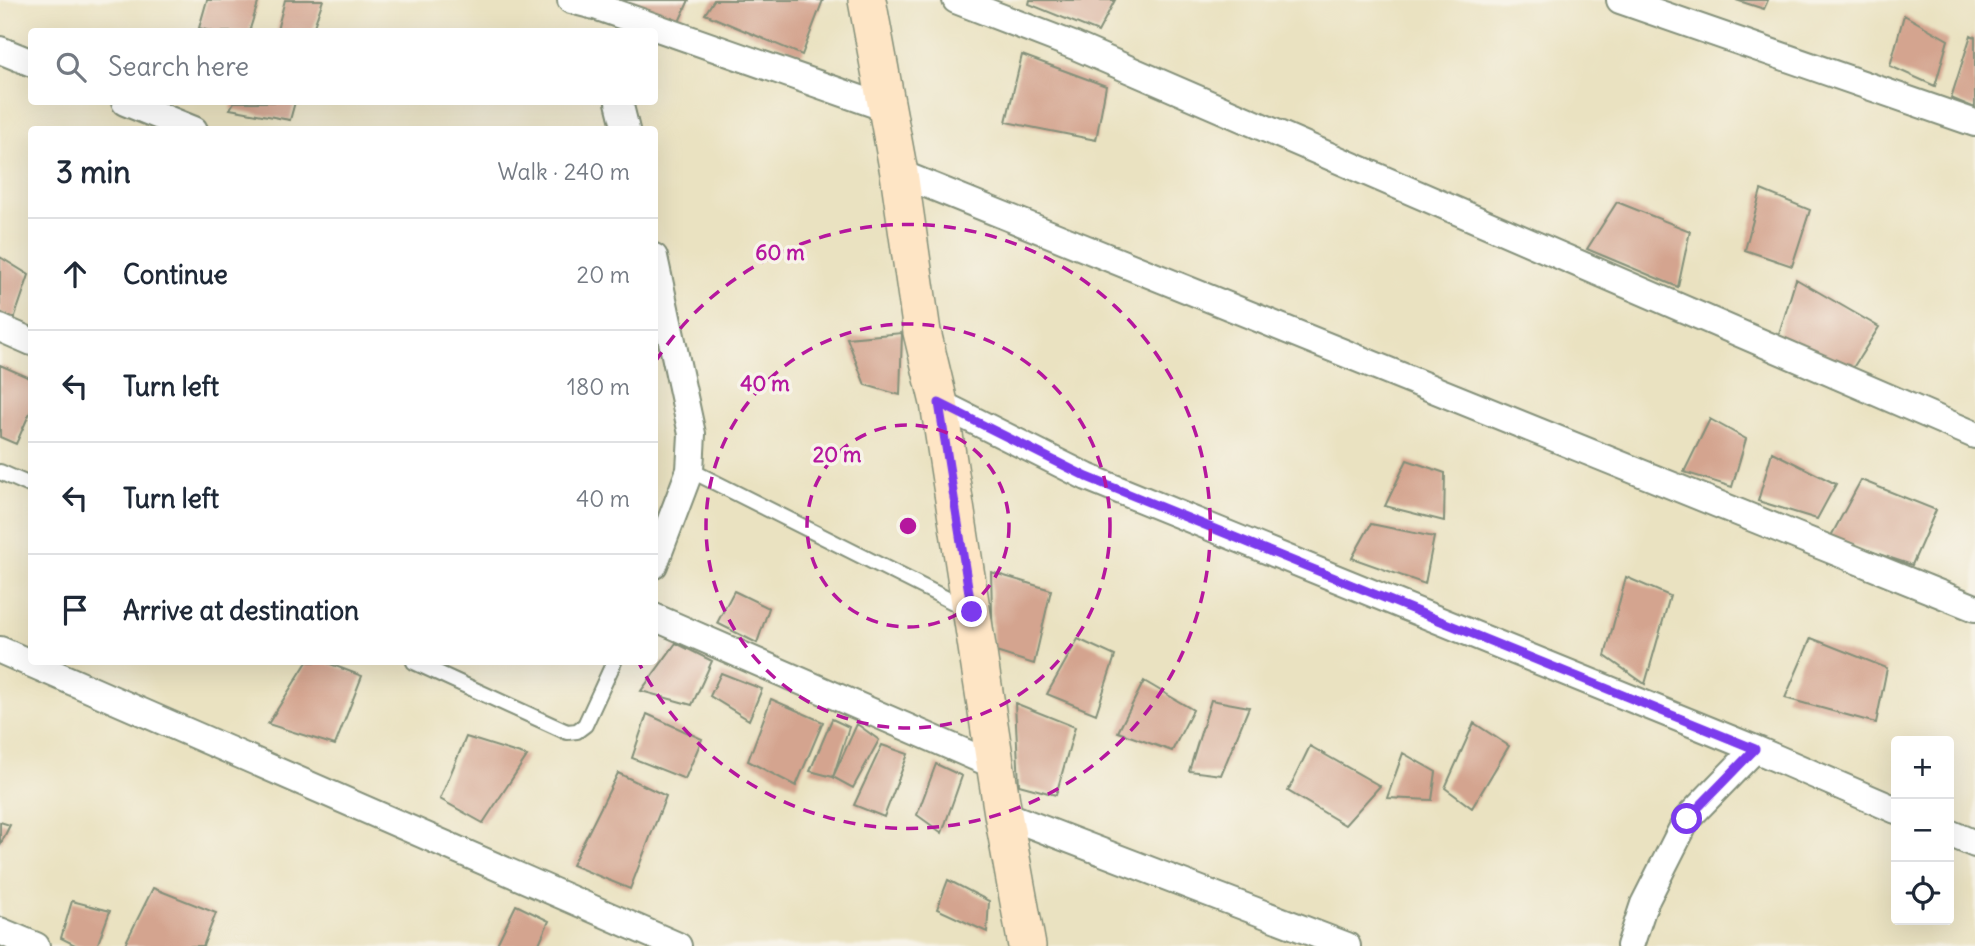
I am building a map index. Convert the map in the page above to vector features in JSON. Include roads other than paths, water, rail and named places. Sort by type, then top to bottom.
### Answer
[{"type":"main road","points":[[867,0],[899,173],[922,332],[939,403],[1003,814],[1027,946]]},
{"type":"street","points":[[570,0],[601,19],[630,28]]},
{"type":"street","points":[[956,0],[1075,46],[1975,435]]},
{"type":"street","points":[[1620,0],[1975,123]]},
{"type":"street","points":[[658,37],[886,108]]},
{"type":"street","points":[[0,50],[28,61]]},
{"type":"street","points":[[132,105],[184,126]]},
{"type":"street","points":[[621,105],[625,126]]},
{"type":"street","points":[[899,173],[1975,608]]},
{"type":"street","points":[[658,290],[661,315],[692,434],[690,470],[658,554]]},
{"type":"street","points":[[0,328],[28,340]]},
{"type":"street","points":[[939,403],[1087,477],[1755,749],[1891,808]]},
{"type":"street","points":[[658,619],[996,766]]},
{"type":"street","points":[[0,650],[28,662]]},
{"type":"street","points":[[34,665],[678,946]]},
{"type":"street","points":[[1630,946],[1644,904],[1687,819],[1755,749]]},
{"type":"street","points":[[1003,814],[1347,946]]},
{"type":"street","points":[[1954,835],[1975,844]]},
{"type":"street","points":[[0,931],[36,946]]},
{"type":"lane","points":[[690,470],[972,612]]},
{"type":"lane","points":[[0,472],[28,484]]},
{"type":"lane","points":[[421,665],[567,732],[576,731],[585,725],[613,665]]}]
